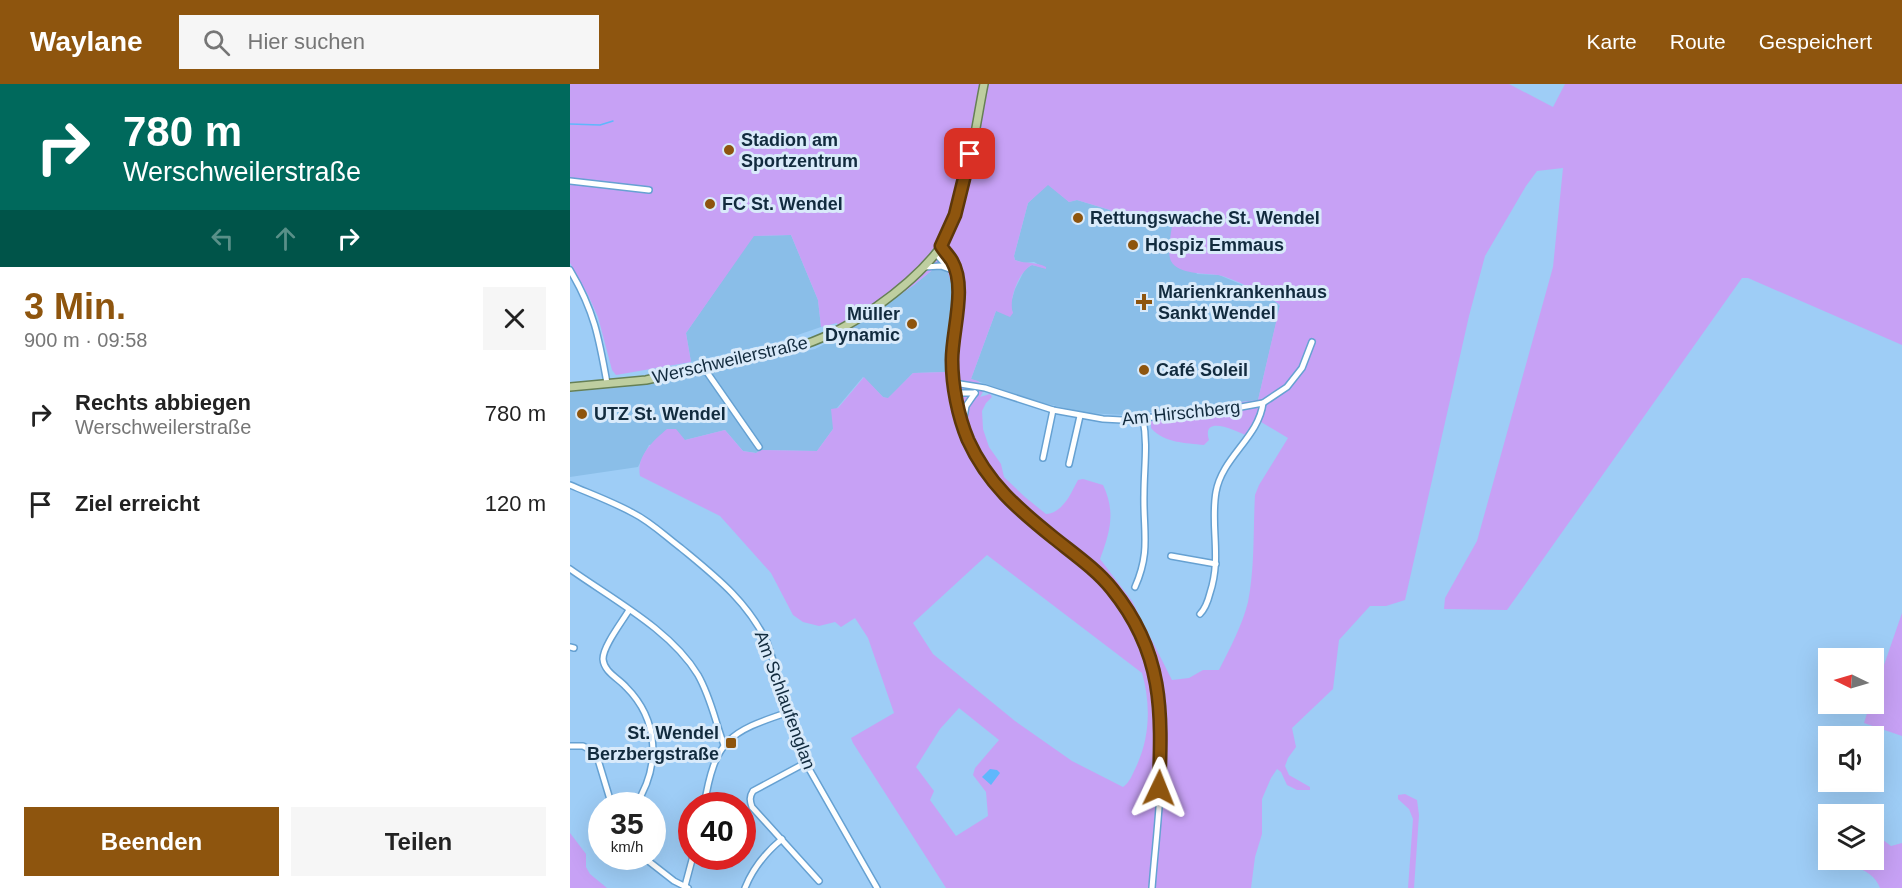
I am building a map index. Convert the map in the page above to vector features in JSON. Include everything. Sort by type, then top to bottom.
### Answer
[{"type":"main road","name":"Werschweilerstraße","points":[[570,387],[646,380],[812,343],[836,333],[886,300],[919,273],[941,246],[955,215],[963,186],[984,84]]},
{"type":"street","points":[[570,181],[649,190]]},
{"type":"street","points":[[941,246],[955,271],[958,296],[952,362],[954,383],[963,424],[974,452],[986,473],[1021,511],[1071,551],[1111,588],[1131,615],[1144,639],[1154,671],[1159,698],[1161,745],[1152,888]]},
{"type":"street","points":[[935,253],[948,268]]},
{"type":"street","points":[[924,267],[940,266],[955,271]]},
{"type":"street","points":[[570,270],[595,322],[607,383]]},
{"type":"street","name":"Am Hirschberg","points":[[954,383],[985,388],[1053,410],[1080,416],[1113,420],[1143,419],[1263,403],[1287,387],[1302,368],[1312,342]]},
{"type":"street","points":[[704,368],[759,447]]},
{"type":"street","points":[[956,393],[975,393],[985,388]]},
{"type":"street","points":[[963,424],[966,406],[975,393]]},
{"type":"street","points":[[1200,614],[1206,606],[1216,564],[1215,503],[1219,480],[1224,468],[1259,421],[1263,403]]},
{"type":"street","points":[[1043,458],[1053,410]]},
{"type":"street","points":[[1069,464],[1080,416]]},
{"type":"street","points":[[1135,587],[1144,564],[1147,543],[1143,528],[1147,449],[1143,419]]},
{"type":"street","name":"Am Schlaufenglan","points":[[570,485],[643,519],[736,595],[758,624],[767,642],[807,762],[877,888]]},
{"type":"street","points":[[1171,556],[1216,564]]},
{"type":"street","points":[[570,569],[664,636],[689,663],[706,692],[724,745]]},
{"type":"street","points":[[629,610],[605,649],[603,661],[609,671],[639,702],[651,726],[653,737],[651,768],[642,792]]},
{"type":"street","points":[[707,792],[710,774],[724,745],[753,724],[789,712]]},
{"type":"street","points":[[570,746],[583,746],[596,753],[608,792]]},
{"type":"street","points":[[807,762],[753,791],[750,802],[819,881]]},
{"type":"street","points":[[745,888],[760,860],[782,839]]},
{"type":"street","points":[[660,870],[686,887],[690,870]]},
{"type":"shaded area","points":[[570,84],[1509,84],[1553,107],[1565,84],[1902,84],[1902,345],[1748,278],[1742,278],[1507,610],[1444,609],[1445,598],[1477,541],[1553,267],[1563,168],[1537,171],[1485,256],[1469,316],[1405,600],[1386,606],[1370,606],[1339,640],[1333,689],[1292,728],[1296,747],[1285,766],[1289,775],[1310,787],[1310,790],[1297,790],[1287,785],[1281,772],[1277,769],[1271,778],[1262,799],[1262,834],[1255,857],[1251,888],[946,888],[851,738],[894,713],[868,638],[855,618],[841,627],[835,622],[819,626],[803,622],[793,615],[771,573],[720,516],[640,476],[639,469],[643,456],[651,444],[667,429],[676,429],[685,440],[725,430],[743,451],[756,453],[761,450],[817,451],[833,429],[831,409],[838,408],[864,377],[883,397],[888,398],[913,373],[945,372],[954,306],[947,271],[936,267],[842,335],[837,323],[821,327],[818,300],[791,235],[754,236],[686,333],[691,362],[616,375],[612,370],[598,317],[570,263]],"holes":[[[1048,185],[1069,202],[1077,200],[1110,210],[1116,220],[1134,219],[1159,212],[1173,215],[1169,251],[1171,261],[1175,266],[1186,271],[1218,275],[1232,280],[1260,292],[1280,305],[1258,400],[1151,413],[1151,428],[1156,433],[1183,443],[1204,445],[1209,440],[1210,428],[1215,426],[1228,428],[1245,435],[1256,421],[1288,438],[1255,495],[1253,562],[1248,602],[1239,628],[1219,670],[1203,670],[1189,678],[1172,680],[1132,601],[1100,559],[1107,540],[1110,522],[1109,504],[1103,485],[1083,479],[1078,480],[1062,506],[1046,514],[1004,477],[1001,464],[989,447],[983,429],[982,411],[992,397],[990,394],[980,397],[985,388],[978,381],[971,379],[996,311],[1010,317],[1013,313],[1013,294],[1023,273],[1032,265],[1046,269],[1038,264],[1015,260],[1014,256],[1028,203]],[[987,555],[1142,673],[1147,697],[1148,721],[1141,756],[1129,781],[1123,787],[1072,761],[1015,721],[933,654],[913,623]],[[959,708],[999,740],[975,768],[973,775],[986,792],[988,816],[956,836],[930,800],[934,791],[916,767],[940,729]]]},
{"type":"shaded area","name":"Marienkrankenhaus Sankt Wendel","points":[[1048,184],[1069,202],[1077,200],[1110,210],[1116,220],[1145,217],[1154,212],[1173,215],[1173,228],[1197,274],[1219,275],[1271,297],[1280,306],[1258,400],[1124,415],[1087,413],[1043,403],[971,379],[996,311],[1013,313],[1010,306],[1025,269],[1032,265],[1045,268],[1034,262],[1024,263],[1015,260],[1014,256],[1028,203]]},
{"type":"shaded area","points":[[791,235],[818,300],[821,327],[777,342],[691,362],[686,333],[753,236]]},
{"type":"shaded area","points":[[936,267],[947,270],[953,282],[955,296],[945,372],[913,373],[888,399],[883,397],[863,377],[837,408],[833,429],[817,451],[761,450],[756,453],[743,451],[725,430],[685,440],[649,445],[638,467],[570,477],[570,392],[626,387],[678,378],[815,349],[842,335]]},
{"type":"shaded area","points":[[1902,613],[1902,736],[1884,730],[1884,726],[1864,723],[1867,714],[1884,714],[1884,665]]},
{"type":"shaded area","points":[[990,769],[1000,773],[991,785],[982,777]]},
{"type":"shaded area","points":[[1405,794],[1417,800],[1419,815],[1414,888],[1408,888],[1413,819],[1409,809],[1398,799],[1398,795]]},
{"type":"shaded area","points":[[570,833],[586,854],[586,867],[590,874],[607,888],[570,888]]},
{"type":"shaded area","points":[[1884,841],[1891,846],[1902,843],[1902,888],[1880,888],[1870,874],[1862,870],[1884,870]]},
{"type":"waterway","points":[[570,124],[600,125],[613,121]]},
{"type":"place","name":"Stadion am Sportzentrum","points":[[729,150]]},
{"type":"place","name":"FC St. Wendel","points":[[710,204]]},
{"type":"place","name":"Rettungswache St. Wendel","points":[[1078,218]]},
{"type":"place","name":"Hospiz Emmaus","points":[[1133,245]]},
{"type":"place","name":"Marienkrankenhaus Sankt Wendel","points":[[1144,302]]},
{"type":"place","name":"Müller Dynamic","points":[[912,324]]},
{"type":"place","name":"Café Soleil","points":[[1144,370]]},
{"type":"place","name":"UTZ St. Wendel","points":[[582,414]]},
{"type":"place","name":"St. Wendel Berzbergstraße","points":[[731,743]]},
{"type":"route","points":[[970,154],[955,215],[941,246],[952,262],[958,284],[952,371],[960,414],[974,452],[986,473],[999,489],[1021,511],[1071,551],[1111,588],[1131,615],[1144,639],[1154,671],[1159,698],[1161,745],[1159,788]]}]
